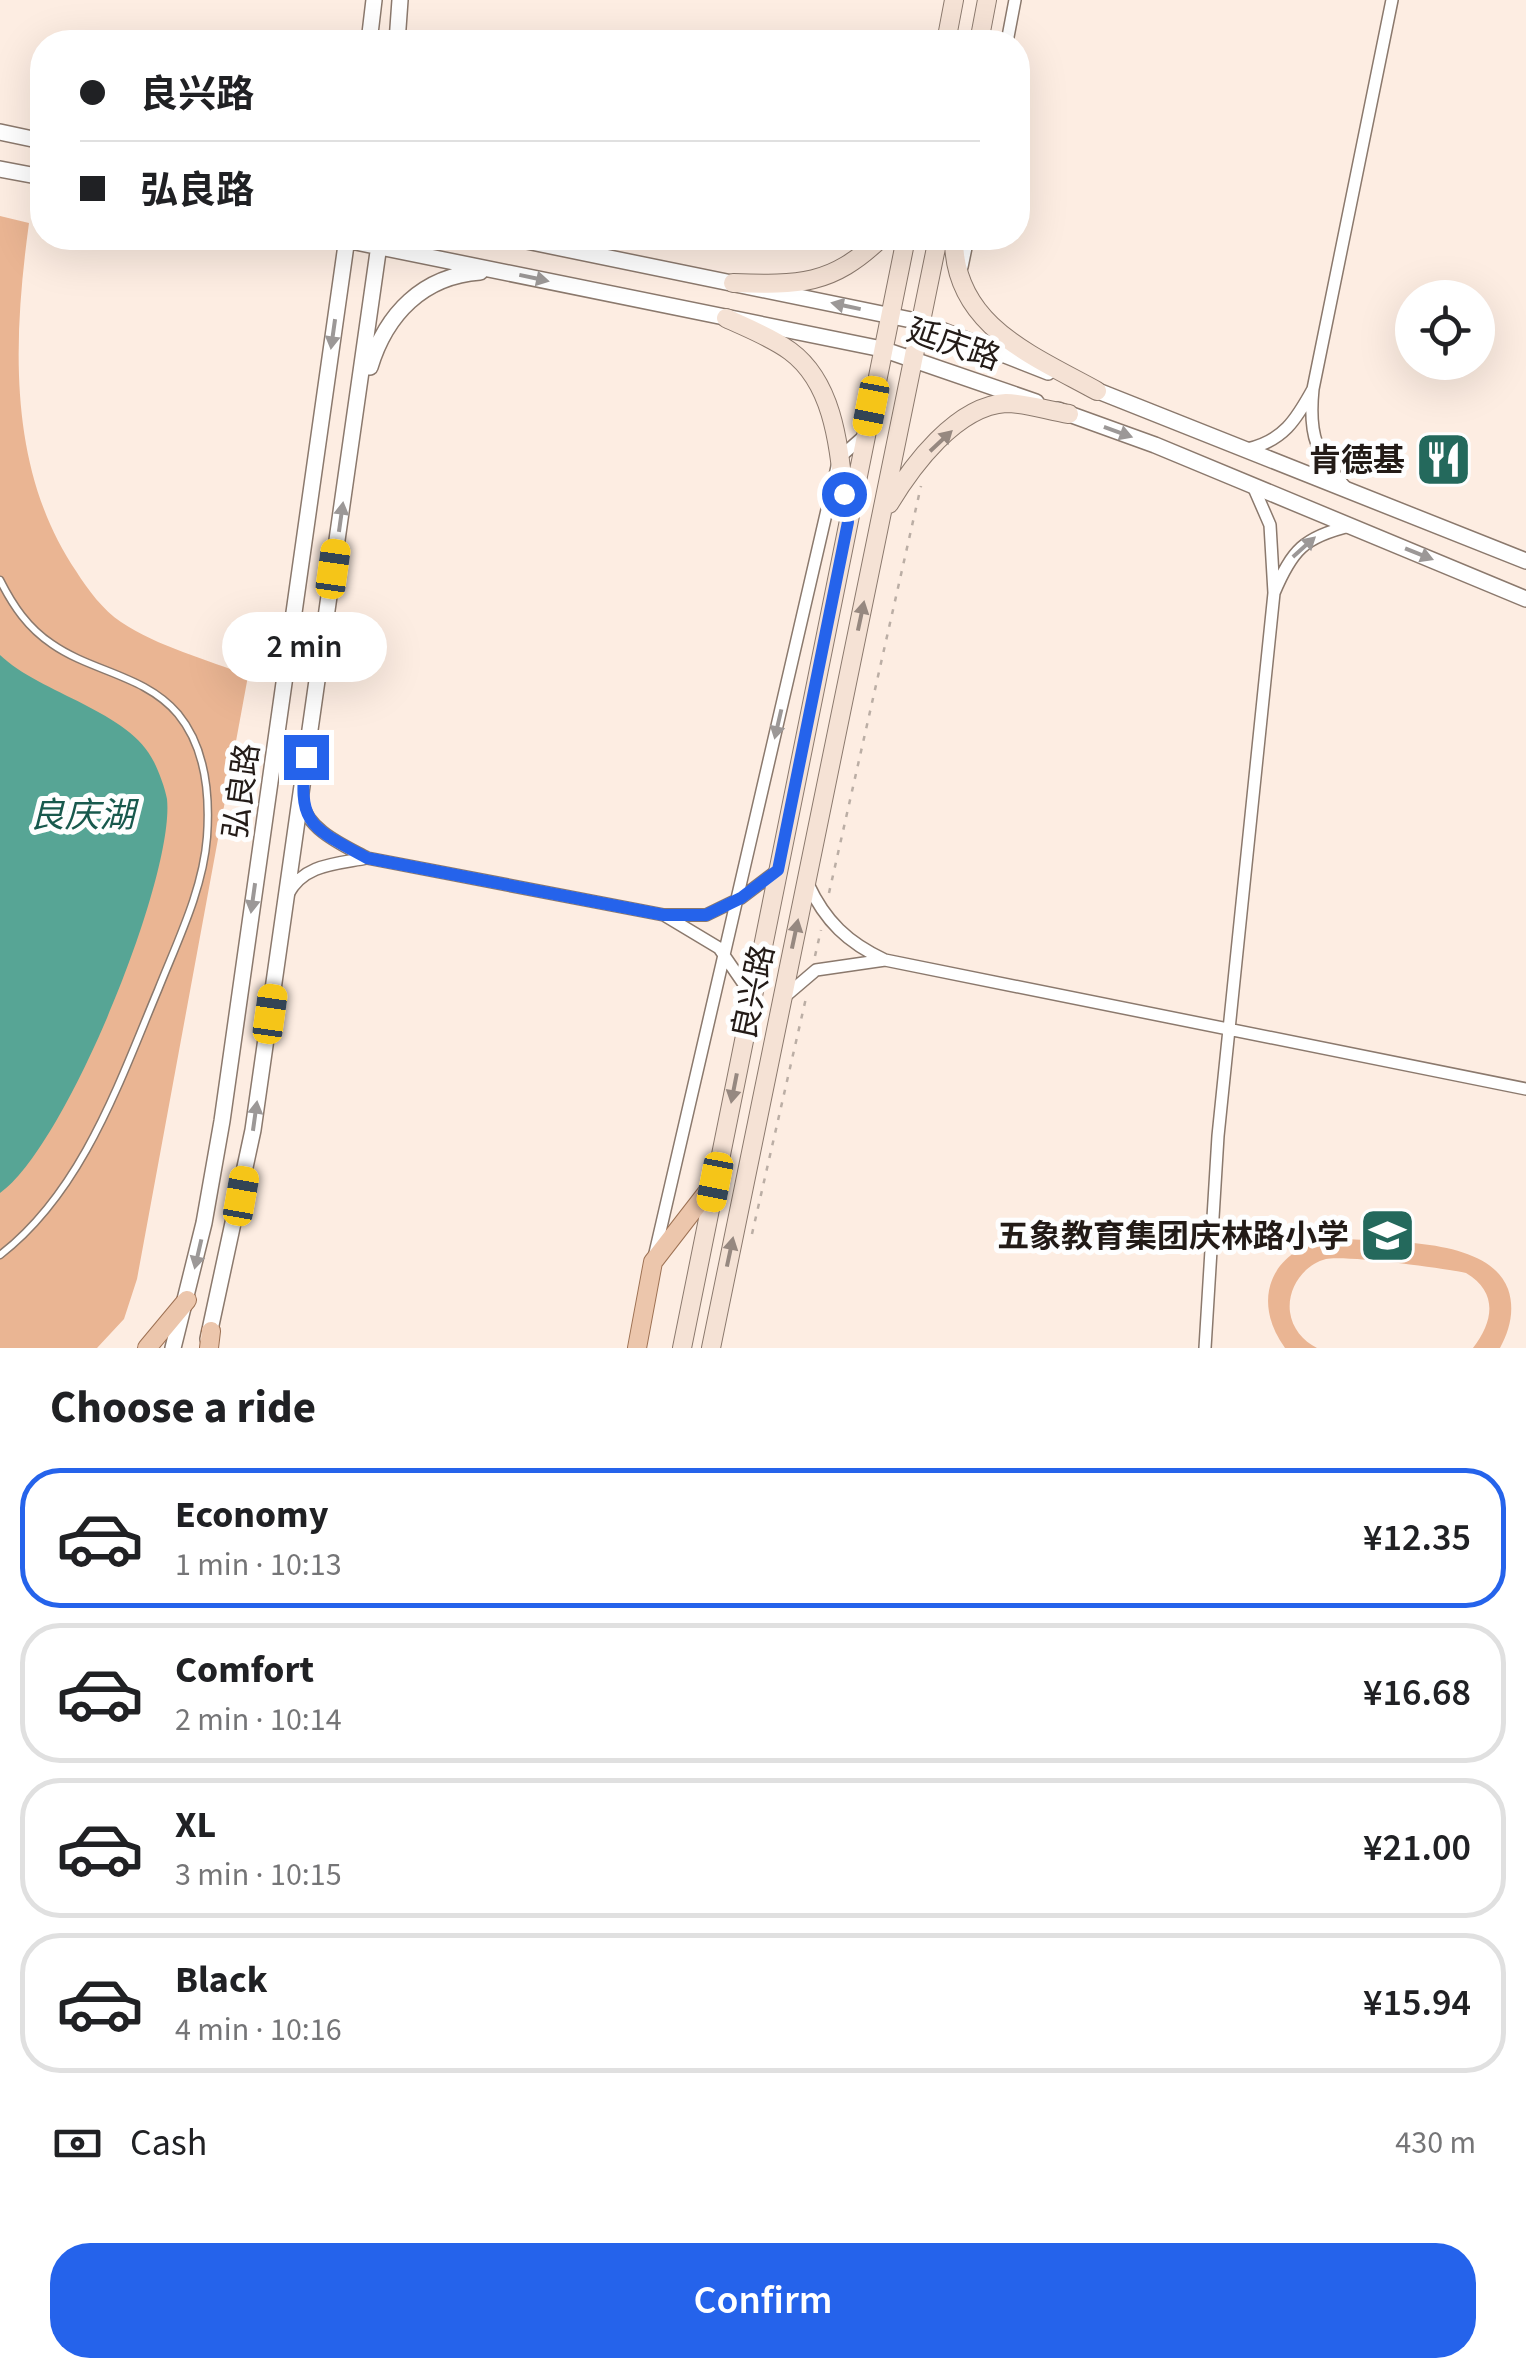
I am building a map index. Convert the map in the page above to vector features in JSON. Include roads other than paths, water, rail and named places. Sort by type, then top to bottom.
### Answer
[{"type":"main road","points":[[948,30],[954,0]]},
{"type":"main road","points":[[981,30],[987,0]]},
{"type":"main road","points":[[733,283],[790,285],[824,278],[852,264],[867,250]]},
{"type":"main road","name":"良兴路","points":[[682,1348],[904,250]]},
{"type":"main road","name":"良兴路","points":[[711,1348],[936,250]]},
{"type":"main road","points":[[956,250],[960,276],[971,304],[984,322],[1006,340],[1098,391]]},
{"type":"main road","points":[[726,318],[790,351],[822,391],[839,458],[848,522]]},
{"type":"main road","points":[[881,517],[905,478],[966,418],[1005,403],[1069,414]]},
{"type":"main road","points":[[638,1348],[652,1262],[715,1182]]},
{"type":"main road","points":[[146,1348],[187,1300]]},
{"type":"street","points":[[370,30],[374,0]]},
{"type":"street","points":[[398,30],[400,0]]},
{"type":"street","points":[[1009,30],[1015,0]]},
{"type":"street","points":[[1347,490],[1325,463],[1314,441],[1314,389],[1392,0]]},
{"type":"street","points":[[0,132],[30,138]]},
{"type":"street","points":[[0,169],[30,175]]},
{"type":"street","name":"弘良路","points":[[173,1348],[187,1300],[222,1121],[341,250]]},
{"type":"street","name":"弘良路","points":[[208,1343],[253,1130],[379,250]]},
{"type":"street","name":"延庆路","points":[[413,250],[914,358],[1254,486],[1526,599]]},
{"type":"street","name":"延庆路","points":[[571,250],[921,322],[1526,561]]},
{"type":"street","points":[[960,276],[965,250]]},
{"type":"street","points":[[355,419],[377,344],[401,307],[441,280],[497,270]]},
{"type":"street","points":[[1247,450],[1270,444],[1285,432],[1314,389]]},
{"type":"street","points":[[652,1262],[839,458],[865,435]]},
{"type":"street","points":[[1204,1348],[1229,1029],[1274,593],[1270,525],[1254,486]]},
{"type":"street","points":[[1274,593],[1299,547],[1312,536],[1350,526]]},
{"type":"street","points":[[301,795],[304,814],[314,824],[367,858]]},
{"type":"street","points":[[286,898],[295,882],[313,868],[367,858],[664,915],[706,915],[737,900],[778,870]]},
{"type":"street","points":[[806,881],[824,915],[854,946],[885,960],[1526,1089]]},
{"type":"street","points":[[664,915],[707,937],[724,954],[752,997]]},
{"type":"street","points":[[782,999],[811,975],[832,965],[885,960]]},
{"type":"lane","points":[[0,580],[14,610],[53,645],[134,680],[176,712],[196,742],[206,780],[206,840],[189,913],[104,1119],[32,1230],[0,1255]]},
{"type":"water","name":"良庆湖","points":[[0,655],[17,669],[126,729],[154,762],[167,799],[165,837],[153,888],[111,1009],[55,1124],[26,1166],[0,1193]]},
{"type":"place","name":"肯德基","points":[[1444,460]]},
{"type":"place","name":"五象教育集团庆林路小学","points":[[1388,1236]]}]
